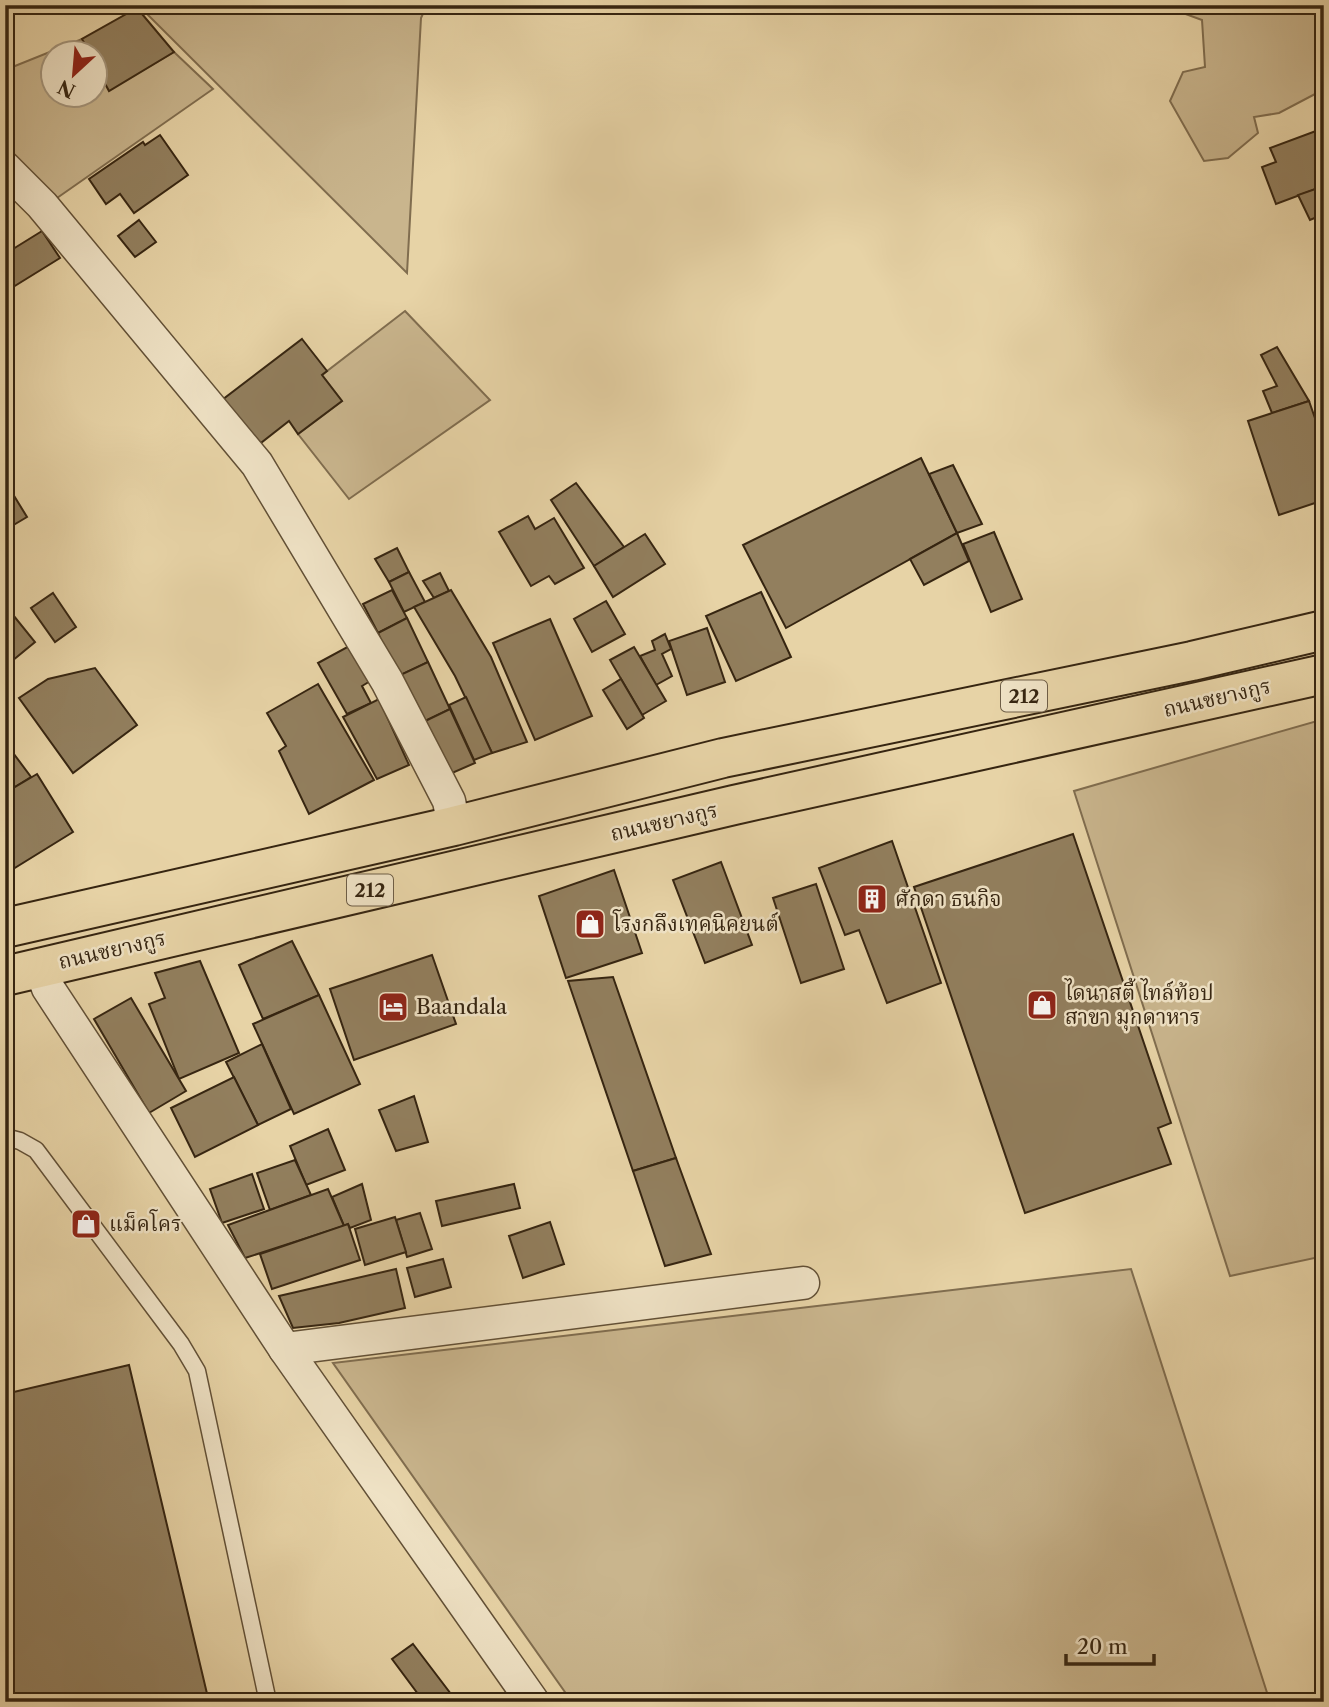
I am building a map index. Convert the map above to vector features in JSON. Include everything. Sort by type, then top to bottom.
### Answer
[{"type":"main road","name":"ถนนชยางกูร","points":[[5,928],[454,826],[723,758],[1192,661],[1324,630]]},
{"type":"main road","name":"ถนนชยางกูร","points":[[23,972],[734,805],[1324,674]]},
{"type":"main road","points":[[723,758],[734,805]]},
{"type":"street","points":[[5,168],[42,205],[257,464],[387,681],[449,801],[454,826]]},
{"type":"street","points":[[23,972],[48,988],[285,1349],[533,1702]]},
{"type":"street","points":[[285,1349],[803,1283]]},
{"type":"lane","points":[[5,1138],[20,1141],[36,1150],[181,1344],[197,1371],[268,1702]]},
{"type":"shaded area","points":[[138,5],[427,5],[421,18],[407,273]]},
{"type":"shaded area","points":[[1178,5],[1324,5],[1324,71],[1321,71],[1317,93],[1279,113],[1254,117],[1258,133],[1228,158],[1204,161],[1170,101],[1183,72],[1205,67],[1202,20],[1180,12]]},
{"type":"shaded area","points":[[174,52],[213,89],[57,198],[5,145],[5,70],[38,57],[38,108],[108,108],[108,88],[109,90]]},
{"type":"shaded area","points":[[405,311],[490,400],[349,499],[298,434],[342,401],[322,375]]},
{"type":"shaded area","points":[[1324,719],[1324,1256],[1230,1276],[1074,791]]},
{"type":"shaded area","points":[[1131,1269],[1270,1702],[572,1702],[333,1363]]},
{"type":"building","points":[[137,8],[174,52],[109,91],[108,38],[84,38]]},
{"type":"building","points":[[1324,128],[1324,186],[1276,204],[1262,167],[1276,162],[1270,148]]},
{"type":"building","points":[[160,135],[188,175],[134,213],[120,194],[106,204],[89,179],[143,142],[145,145]]},
{"type":"building","points":[[1324,186],[1324,214],[1310,220],[1298,195]]},
{"type":"building","points":[[139,220],[156,242],[135,257],[118,236]]},
{"type":"building","points":[[42,231],[60,258],[5,292],[5,254]]},
{"type":"building","points":[[302,339],[327,371],[322,375],[342,401],[298,434],[289,421],[257,446],[222,400]]},
{"type":"building","points":[[1277,347],[1309,401],[1272,413],[1263,391],[1277,386],[1261,355]]},
{"type":"building","points":[[1309,401],[1324,444],[1324,500],[1279,515],[1248,421]]},
{"type":"building","points":[[921,458],[957,533],[786,628],[743,545]]},
{"type":"building","points":[[953,465],[982,524],[957,533],[929,474]]},
{"type":"building","points":[[5,481],[27,517],[5,530]]},
{"type":"building","points":[[576,483],[624,547],[594,566],[551,500]]},
{"type":"building","points":[[528,516],[535,529],[554,518],[584,568],[555,584],[549,576],[531,586],[499,532]]},
{"type":"building","points":[[994,532],[1022,599],[991,612],[963,544]]},
{"type":"building","points":[[957,533],[969,561],[924,585],[910,559]]},
{"type":"building","points":[[645,534],[665,564],[613,597],[594,566]]},
{"type":"building","points":[[397,548],[409,572],[389,582],[375,559]]},
{"type":"building","points":[[409,572],[425,602],[404,612],[389,582]]},
{"type":"building","points":[[440,573],[449,591],[434,598],[423,581]]},
{"type":"building","points":[[392,590],[407,618],[378,633],[363,604]]},
{"type":"building","points":[[451,590],[491,657],[527,742],[492,753],[455,676],[414,607]]},
{"type":"building","points":[[761,592],[791,657],[736,681],[706,616]]},
{"type":"building","points":[[53,593],[76,627],[55,642],[31,608]]},
{"type":"building","points":[[606,601],[625,634],[592,652],[574,619]]},
{"type":"building","points":[[5,605],[35,642],[6,666],[5,665]]},
{"type":"building","points":[[407,618],[428,662],[397,677],[378,633]]},
{"type":"building","points":[[550,619],[592,716],[535,740],[493,643]]},
{"type":"building","points":[[707,628],[725,682],[687,695],[669,641]]},
{"type":"building","points":[[665,634],[671,649],[662,654],[672,676],[656,685],[640,656],[655,650],[652,641]]},
{"type":"building","points":[[351,645],[372,680],[362,686],[371,703],[347,714],[318,663]]},
{"type":"building","points":[[634,647],[666,701],[642,715],[610,660]]},
{"type":"building","points":[[428,662],[450,709],[419,724],[396,677]]},
{"type":"building","points":[[95,668],[137,725],[73,773],[19,698],[48,679]]},
{"type":"building","points":[[621,679],[644,718],[627,729],[603,690]]},
{"type":"building","points":[[318,684],[374,780],[309,814],[279,751],[286,746],[267,713]]},
{"type":"building","points":[[466,697],[492,753],[474,760],[449,705]]},
{"type":"building","points":[[379,699],[409,765],[377,779],[343,717]]},
{"type":"building","points":[[450,709],[475,763],[443,777],[419,724]]},
{"type":"building","points":[[5,742],[31,777],[5,793]]},
{"type":"building","points":[[37,774],[73,832],[5,874],[5,793]]},
{"type":"building","name":"ไดนาสตี้ ไทล์ท้อป สาขา มุกดาหาร","points":[[1073,834],[1171,1123],[1158,1128],[1171,1164],[1025,1213],[914,887]]},
{"type":"building","name":"ศักดา ธนกิจ","points":[[892,841],[941,983],[887,1003],[859,930],[845,935],[819,868]]},
{"type":"building","points":[[721,862],[752,945],[705,963],[673,880]]},
{"type":"building","name":"โรงกลึงเทคนิคยนต์","points":[[614,870],[642,953],[566,978],[539,896]]},
{"type":"building","points":[[816,884],[844,969],[801,983],[773,898]]},
{"type":"building","points":[[292,941],[319,995],[263,1019],[239,965]]},
{"type":"building","name":"Baandala","points":[[432,955],[456,1024],[354,1060],[330,989]]},
{"type":"building","points":[[200,961],[239,1053],[179,1079],[149,1004],[165,998],[155,973]]},
{"type":"building","points":[[613,977],[676,1158],[633,1171],[568,981]]},
{"type":"building","points":[[319,995],[360,1084],[294,1114],[253,1024]]},
{"type":"building","points":[[131,998],[186,1091],[149,1113],[94,1019]]},
{"type":"building","points":[[262,1044],[291,1109],[258,1125],[226,1062]]},
{"type":"building","points":[[234,1077],[258,1125],[195,1157],[171,1108]]},
{"type":"building","points":[[414,1096],[428,1142],[396,1151],[379,1110]]},
{"type":"building","points":[[328,1129],[345,1170],[306,1185],[290,1146]]},
{"type":"building","points":[[676,1158],[711,1254],[665,1266],[633,1171]]},
{"type":"building","points":[[295,1160],[311,1195],[270,1210],[257,1173]]},
{"type":"building","points":[[252,1174],[264,1209],[222,1223],[210,1189]]},
{"type":"building","points":[[362,1184],[371,1220],[350,1228],[348,1224],[344,1226],[332,1197]]},
{"type":"building","points":[[514,1184],[520,1208],[442,1226],[436,1201]]},
{"type":"building","points":[[328,1189],[344,1226],[245,1258],[228,1225]]},
{"type":"building","points":[[420,1213],[432,1249],[407,1257],[396,1220]]},
{"type":"building","points":[[395,1217],[406,1252],[365,1265],[355,1229]]},
{"type":"building","points":[[550,1222],[564,1264],[523,1278],[509,1236]]},
{"type":"building","points":[[348,1224],[360,1260],[272,1289],[260,1254]]},
{"type":"building","points":[[443,1259],[451,1287],[415,1297],[407,1268]]},
{"type":"building","points":[[396,1269],[405,1308],[339,1323],[293,1328],[279,1296]]},
{"type":"building","points":[[129,1365],[209,1702],[5,1702],[5,1394]]},
{"type":"building","points":[[413,1644],[457,1702],[424,1702],[392,1659]]},
{"type":"place","name":"ศักดา ธนกิจ","points":[[872,899]]},
{"type":"place","name":"โรงกลึงเทคนิคยนต์","points":[[590,924]]},
{"type":"place","name":"ไดนาสตี้ ไทล์ท้อป สาขา มุกดาหาร","points":[[1042,1005]]},
{"type":"place","name":"Baandala","points":[[393,1007]]},
{"type":"place","name":"แม็คโคร","points":[[86,1224]]}]
